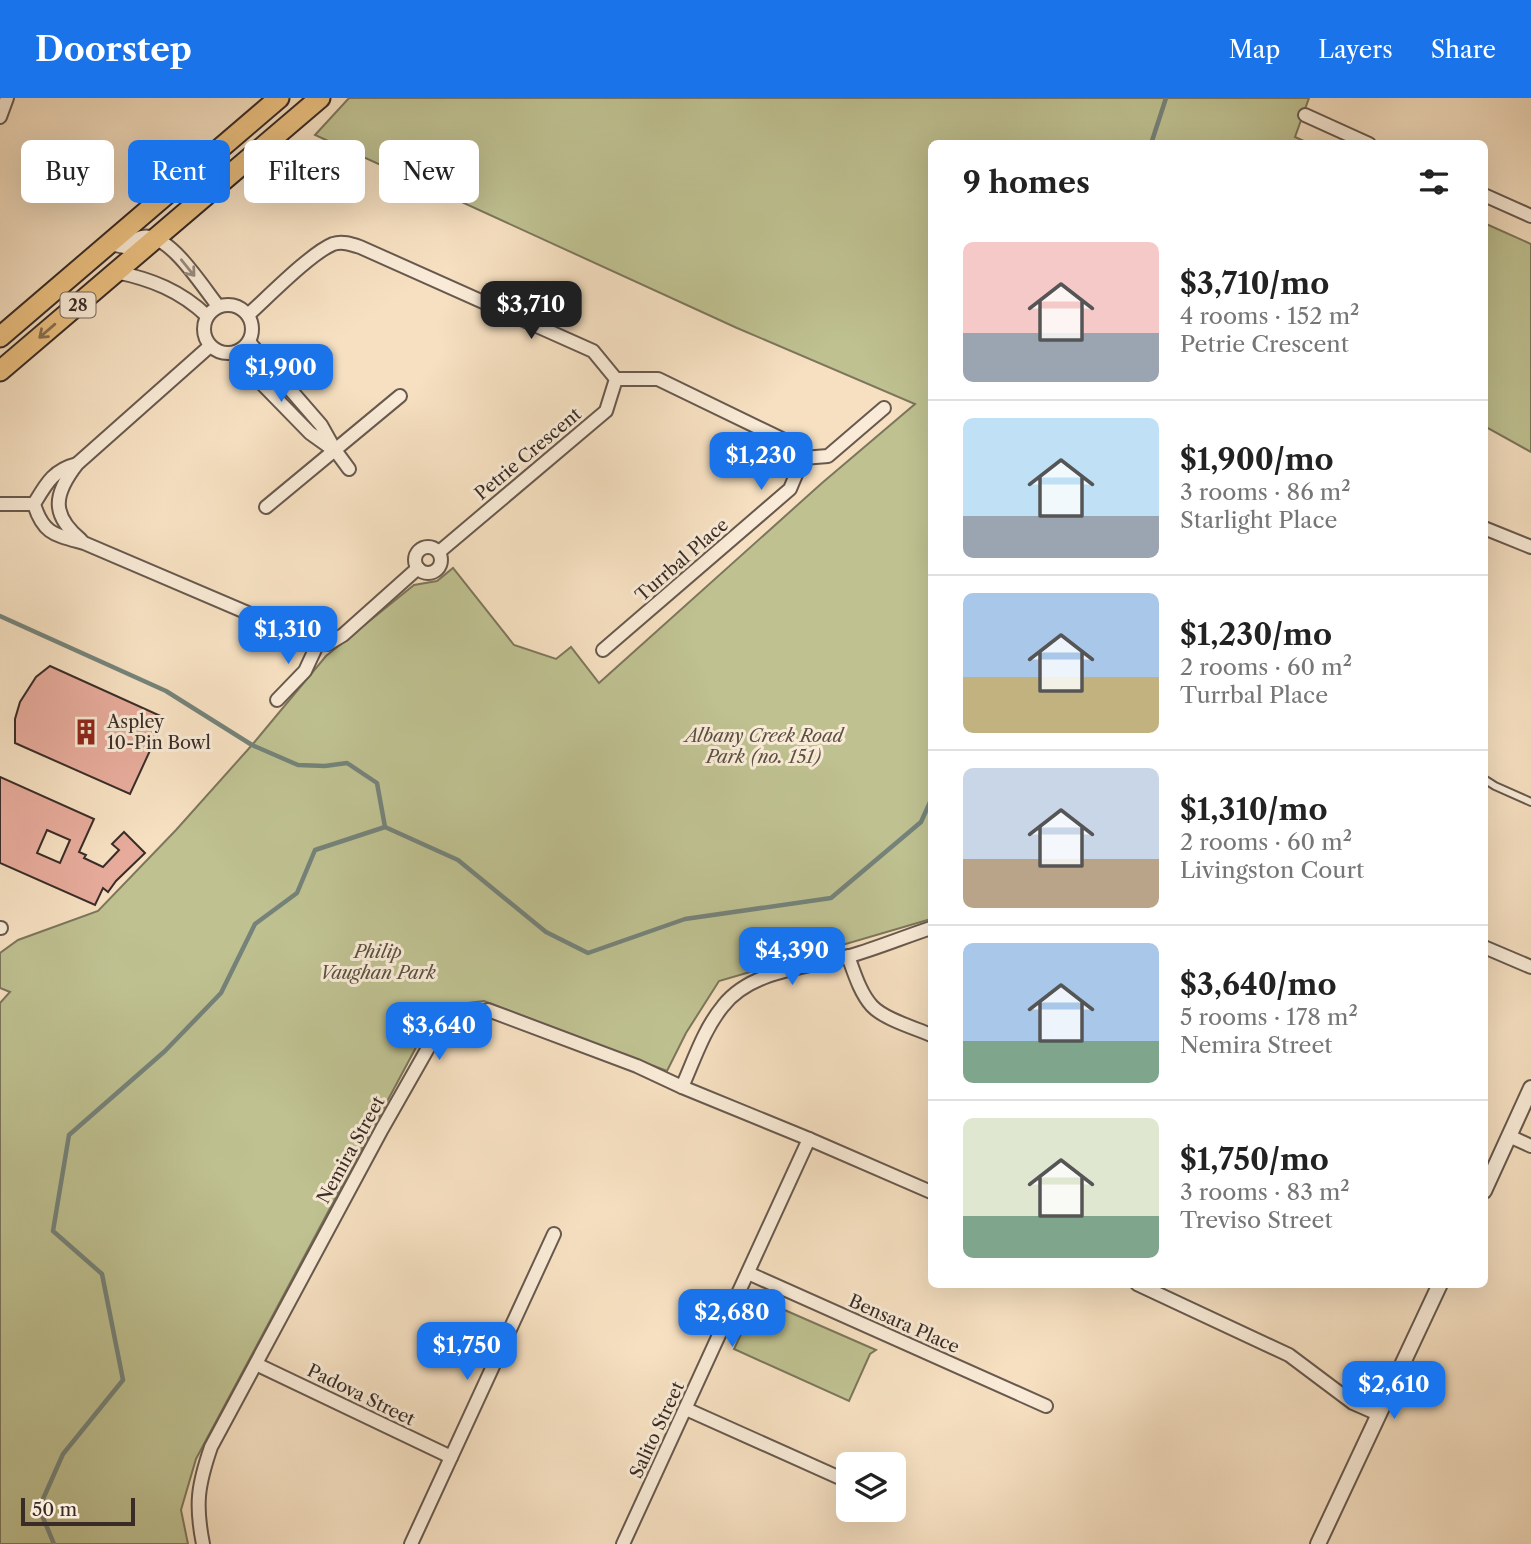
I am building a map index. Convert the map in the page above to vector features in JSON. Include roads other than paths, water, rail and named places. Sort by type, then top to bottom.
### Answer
[{"type":"main road","name":"28","points":[[0,337],[110,244],[261,106],[279,98]]},
{"type":"main road","name":"28","points":[[0,371],[320,98]]},
{"type":"street","points":[[0,117],[8,98]]},
{"type":"street","points":[[1305,116],[1360,140]]},
{"type":"street","points":[[1333,140],[1337,129]]},
{"type":"street","points":[[1488,197],[1531,216]]},
{"type":"street","points":[[110,244],[125,247],[140,237],[155,239],[176,254],[218,306]]},
{"type":"street","points":[[248,315],[313,258],[334,244],[342,242],[360,247],[593,351],[615,379],[658,379],[786,441],[803,458],[828,456],[884,408]]},
{"type":"street","points":[[116,272],[158,283],[191,301],[207,316]]},
{"type":"street","points":[[232,354],[249,342],[252,331],[248,315],[235,305],[218,306],[207,316],[203,330],[210,346],[223,353],[232,354],[310,433],[334,450]]},
{"type":"street","points":[[249,342],[321,425],[334,450],[349,469]]},
{"type":"street","points":[[84,543],[65,527],[57,506],[66,477],[76,464],[210,346]]},
{"type":"street","name":"Petrie Crescent","points":[[439,552],[606,411],[615,379]]},
{"type":"street","points":[[267,507],[400,396]]},
{"type":"street","name":"Turrbal Place","points":[[603,650],[790,489],[803,458]]},
{"type":"street","points":[[76,464],[61,468],[45,485],[34,504],[40,524],[59,536],[84,543],[318,643],[305,671],[277,701]]},
{"type":"street","points":[[0,504],[34,504]]},
{"type":"street","points":[[1488,529],[1531,547]]},
{"type":"street","name":"Petrie Crescent","points":[[427,547],[439,552],[440,566],[436,571],[427,573],[418,568],[415,558],[420,550],[427,547]]},
{"type":"street","name":"Petrie Crescent","points":[[318,643],[328,644],[343,635],[418,568]]},
{"type":"street","points":[[682,1087],[703,1040],[723,1005],[749,984],[812,963],[848,956],[928,929]]},
{"type":"street","points":[[1488,949],[1531,967]]},
{"type":"street","points":[[848,956],[857,981],[872,1007],[928,1034]]},
{"type":"street","name":"Nemira Street","points":[[203,1544],[198,1517],[199,1482],[211,1447],[436,1034],[459,1017],[488,1010],[637,1066],[928,1191]]},
{"type":"street","points":[[1488,1182],[1531,1088]]},
{"type":"street","points":[[1509,1136],[1531,1146]]},
{"type":"street","name":"Salito Street","points":[[623,1544],[809,1139]]},
{"type":"street","points":[[411,1544],[554,1234]]},
{"type":"street","name":"Bensara Place","points":[[748,1273],[1046,1406]]},
{"type":"street","points":[[1146,1288],[1289,1355],[1353,1403],[1378,1414]]},
{"type":"street","points":[[1318,1544],[1438,1288]]},
{"type":"street","name":"Padova Street","points":[[256,1364],[451,1457]]},
{"type":"street","points":[[686,1409],[836,1476]]},
{"type":"lane","points":[[1488,782],[1531,802]]},
{"type":"waterway","points":[[1152,140],[1166,98]]},
{"type":"waterway","points":[[0,616],[166,691],[252,745],[298,765],[325,766],[347,763],[377,783],[385,827]]},
{"type":"waterway","points":[[54,1544],[39,1508],[63,1454],[123,1380],[102,1274],[53,1231],[69,1135],[165,1051],[221,993],[255,924],[297,893],[315,850],[385,827],[458,860],[546,932],[588,953],[685,919],[831,898],[921,822],[928,807]]},
{"type":"place","name":"Aspley 10-Pin Bowl","points":[[86,732]]},
{"type":"park label","name":"Albany Creek Road Park (no. 151)","points":[[764,746]]},
{"type":"park label","name":"Philip Vaughan Park","points":[[378,962]]}]
